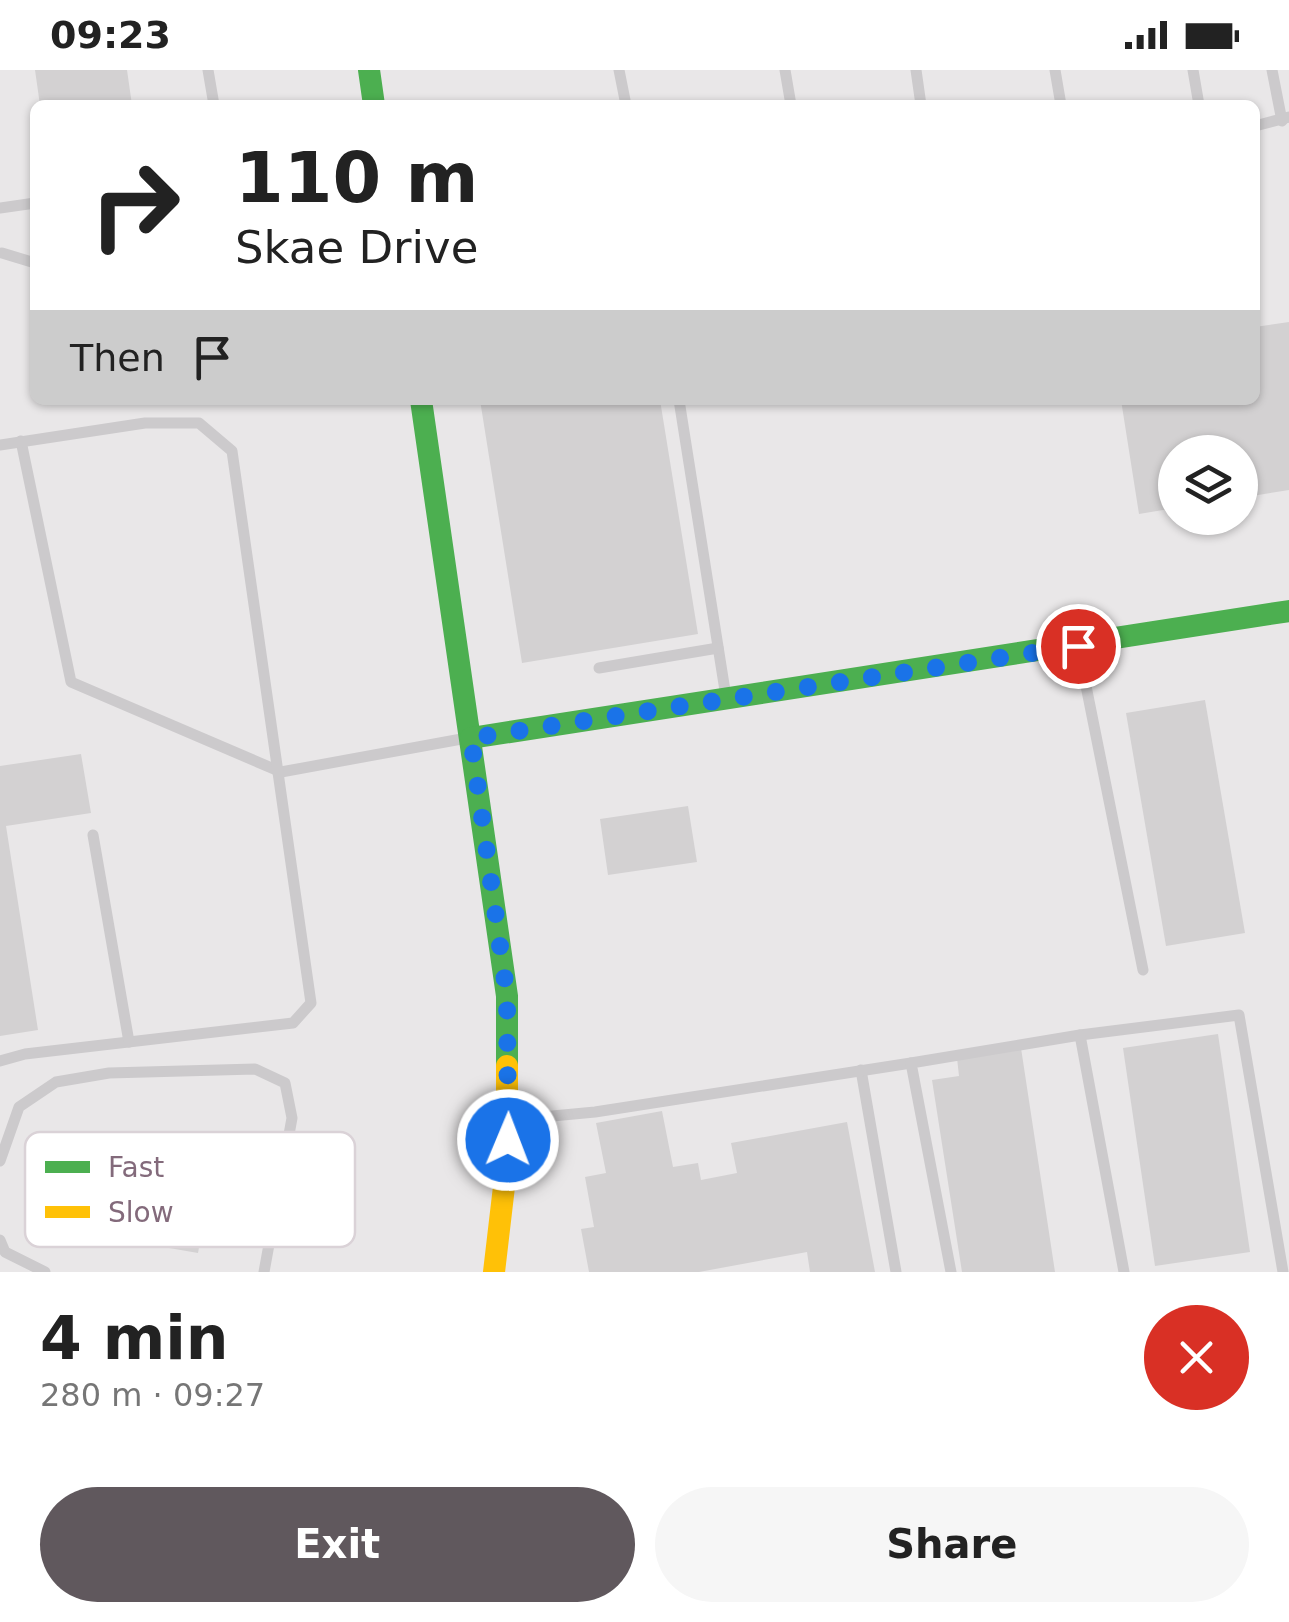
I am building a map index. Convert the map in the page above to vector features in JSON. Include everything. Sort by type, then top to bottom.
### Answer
[{"type":"street","points":[[368,70],[373,100]]},
{"type":"street","points":[[423,405],[507,996],[509,1120],[494,1272]]},
{"type":"street","points":[[471,738],[1289,612]]},
{"type":"lane","points":[[208,70],[213,100]]},
{"type":"lane","points":[[619,70],[625,100]]},
{"type":"lane","points":[[785,70],[790,100]]},
{"type":"lane","points":[[916,70],[920,100]]},
{"type":"lane","points":[[1056,70],[1060,100]]},
{"type":"lane","points":[[1193,70],[1198,100]]},
{"type":"lane","points":[[1260,125],[1285,119],[1272,70]]},
{"type":"lane","points":[[0,208],[30,204]]},
{"type":"lane","points":[[2,253],[30,261]]},
{"type":"lane","points":[[680,405],[726,700]]},
{"type":"lane","points":[[0,444],[145,423],[199,423],[232,450],[311,1003],[293,1023],[25,1054],[0,1062]]},
{"type":"lane","points":[[21,442],[70,682],[281,772],[471,738]]},
{"type":"lane","points":[[1078,646],[1143,970]]},
{"type":"lane","points":[[598,668],[718,648]]},
{"type":"lane","points":[[93,834],[129,1042]]},
{"type":"lane","points":[[509,1120],[576,1114],[1080,1036],[1239,1016],[1283,1272]]},
{"type":"lane","points":[[1080,1036],[1124,1272]]},
{"type":"lane","points":[[911,1062],[951,1272]]},
{"type":"lane","points":[[0,1161],[19,1107],[56,1082],[110,1072],[255,1069],[285,1083],[292,1118],[289,1132]]},
{"type":"lane","points":[[861,1070],[896,1272]]},
{"type":"lane","points":[[0,1240],[5,1252],[45,1272]]},
{"type":"lane","points":[[264,1272],[269,1247]]},
{"type":"shaded area","points":[[0,70],[1289,70],[1289,1272],[0,1272]]},
{"type":"building","points":[[35,70],[127,70],[131,100],[39,100]]},
{"type":"building","points":[[1289,322],[1289,490],[1258,495],[1258,435],[1158,435],[1158,511],[1139,514],[1122,405],[1260,405],[1260,326]]},
{"type":"building","points":[[481,405],[661,405],[698,634],[522,663]]},
{"type":"building","points":[[1205,700],[1245,933],[1166,946],[1126,713]]},
{"type":"building","points":[[81,754],[91,813],[6,826],[38,1030],[0,1036],[0,766]]},
{"type":"building","points":[[688,806],[697,862],[608,875],[600,819]]},
{"type":"building","points":[[1218,1034],[1250,1252],[1155,1266],[1123,1048]]},
{"type":"building","points":[[1021,1048],[1055,1272],[962,1272],[932,1080],[959,1076],[957,1058]]},
{"type":"building","points":[[662,1111],[673,1167],[698,1163],[701,1180],[737,1173],[731,1143],[847,1122],[875,1272],[810,1272],[807,1252],[699,1272],[589,1272],[581,1229],[594,1227],[585,1177],[606,1173],[596,1123]]},
{"type":"building","points":[[163,1247],[199,1247],[198,1253]]},
{"type":"traffic: fast","points":[[369,70],[373,100]]},
{"type":"traffic: fast","points":[[422,405],[507,996],[507,1066]]},
{"type":"traffic: fast","points":[[471,738],[1289,611]]},
{"type":"traffic: slow","points":[[494,1272],[507,1161],[507,1066]]},
{"type":"route","points":[[508,1140],[507,996],[471,738],[1078,646]]}]
